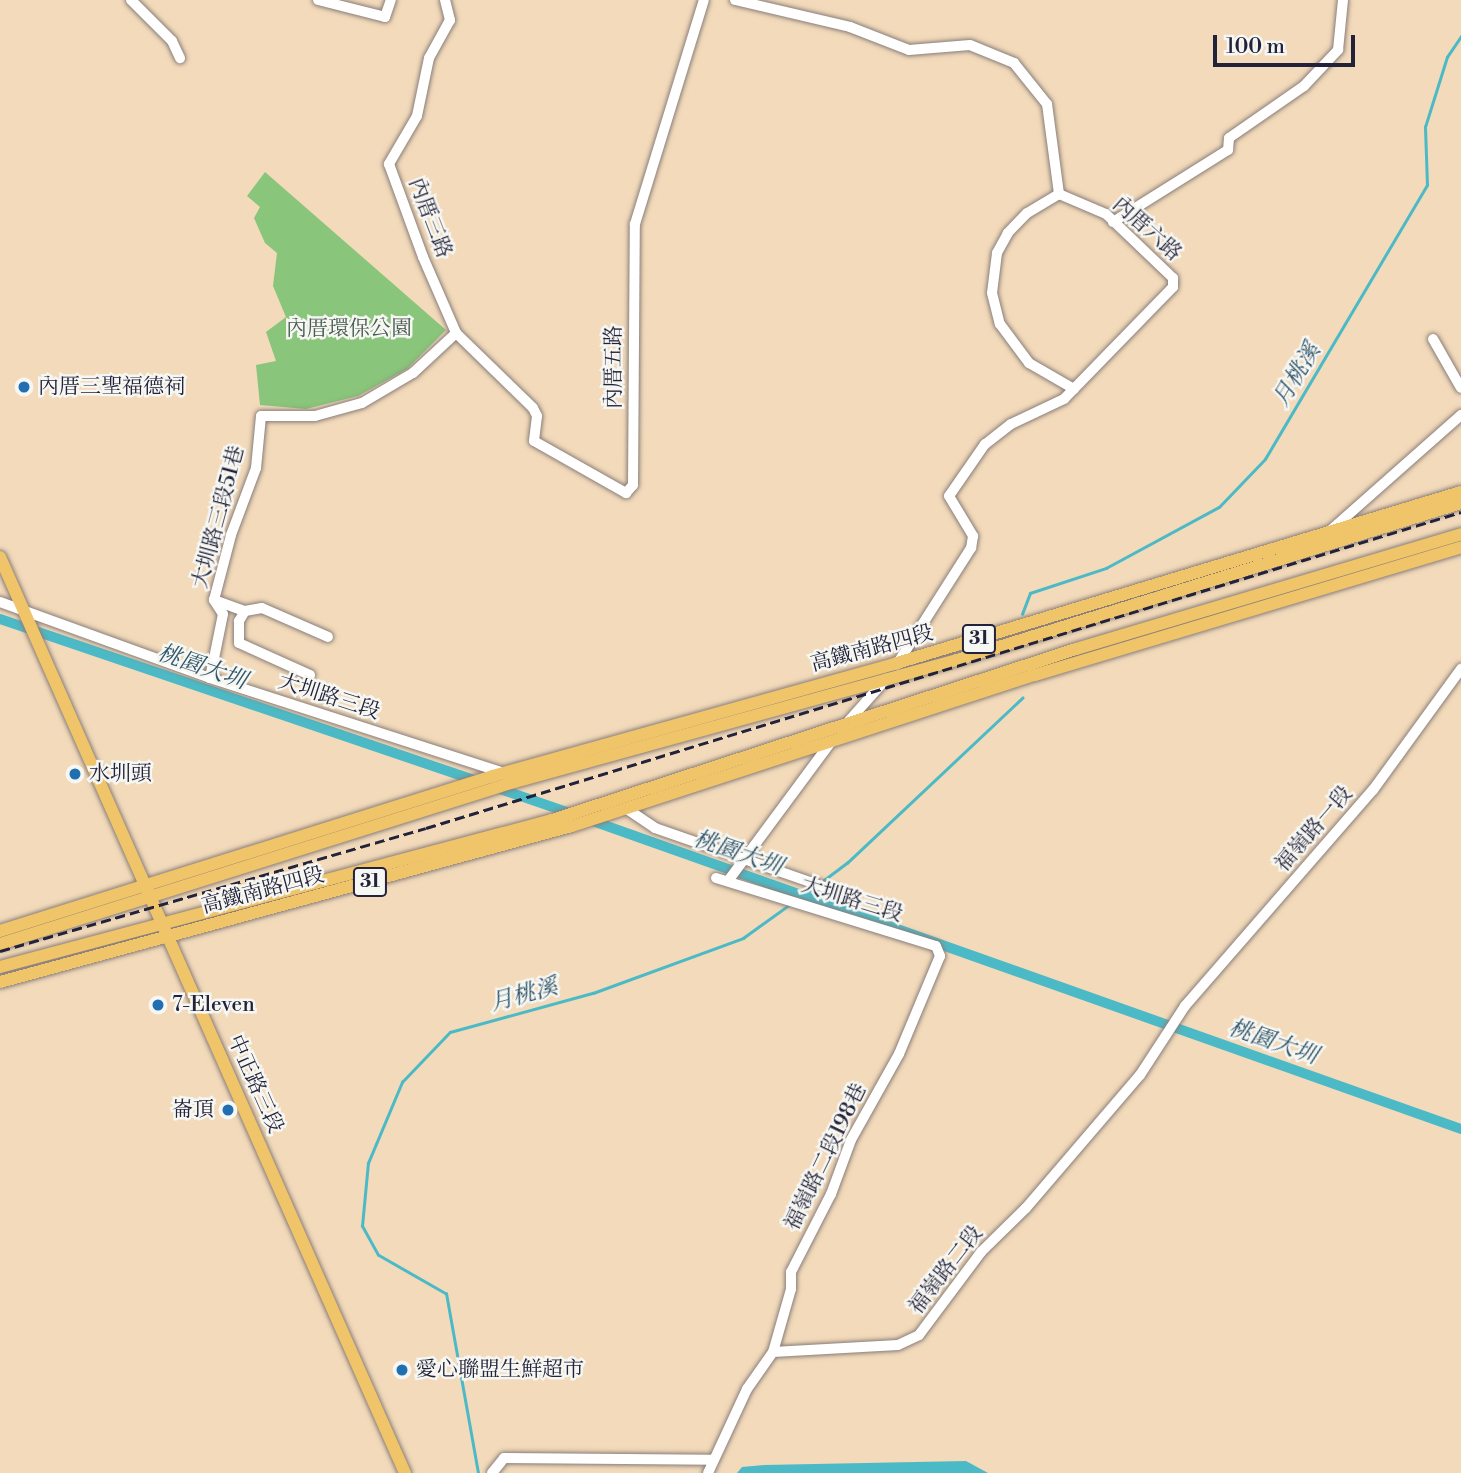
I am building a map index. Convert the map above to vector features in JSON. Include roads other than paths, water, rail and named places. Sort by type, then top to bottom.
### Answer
[{"type":"main road","name":"高鐵南路四段","points":[[148,892],[481,793],[504,777],[1145,590],[1461,492]]},
{"type":"main road","name":"高鐵南路四段","points":[[148,892],[463,786],[751,718],[1214,582],[1461,503]]},
{"type":"main road","name":"31","points":[[735,761],[1076,649],[1461,534]]},
{"type":"main road","name":"31","points":[[627,809],[1035,675],[1461,547]]},
{"type":"main road","name":"中正路三段","points":[[0,557],[405,1473]]},
{"type":"main road","points":[[1145,590],[1214,582]]},
{"type":"main road","points":[[1035,675],[1076,649]]},
{"type":"main road","points":[[751,718],[799,689]]},
{"type":"main road","points":[[735,761],[780,760]]},
{"type":"main road","name":"高鐵南路四段","points":[[165,929],[552,820],[735,761]]},
{"type":"main road","name":"高鐵南路四段","points":[[165,929],[572,826],[627,809]]},
{"type":"main road","name":"31","points":[[0,931],[148,892]]},
{"type":"main road","name":"31","points":[[0,944],[148,892]]},
{"type":"main road","name":"31","points":[[0,967],[165,929]]},
{"type":"main road","name":"31","points":[[0,982],[165,929]]},
{"type":"street","points":[[131,0],[172,41],[180,58]]},
{"type":"street","points":[[318,0],[385,17],[391,0]]},
{"type":"street","name":"內厝三路","points":[[446,0],[450,20],[429,58],[417,116],[389,164],[456,333]]},
{"type":"street","name":"內厝五路","points":[[456,333],[533,408],[537,416],[532,432],[539,447],[626,493],[633,485],[635,224],[704,0]]},
{"type":"street","points":[[735,0],[850,27],[909,50],[970,45],[1014,63],[1048,104],[1059,194],[1027,213],[1008,233],[996,253],[992,293],[1000,324],[1029,363],[1074,389]]},
{"type":"street","points":[[1113,222],[1228,150],[1229,138],[1304,86],[1338,50],[1343,0]]},
{"type":"street","name":"內厝六路","points":[[897,663],[971,548],[972,536],[949,496],[985,444],[1011,424],[1065,399],[1173,287],[1173,278],[1113,222],[1059,194]]},
{"type":"street","name":"大圳路三段51巷","points":[[210,678],[223,614],[214,600],[231,535],[256,468],[261,416],[315,416],[362,403],[413,373],[456,333]]},
{"type":"street","points":[[1433,339],[1461,388]]},
{"type":"street","points":[[1326,535],[1461,415]]},
{"type":"street","points":[[214,600],[245,611],[262,608],[328,637]]},
{"type":"street","name":"大圳路三段","points":[[0,602],[210,678],[504,777]]},
{"type":"street","points":[[245,611],[239,621],[239,643],[310,675]]},
{"type":"street","points":[[729,880],[740,861],[829,743],[897,663]]},
{"type":"street","name":"福嶺路一段","points":[[1183,1009],[1373,790],[1461,669]]},
{"type":"street","name":"大圳路三段","points":[[627,809],[655,828],[740,861],[842,893]]},
{"type":"street","name":"大圳路三段","points":[[716,878],[936,946]]},
{"type":"street","name":"福嶺路二段198巷","points":[[773,1352],[791,1289],[791,1272],[831,1194],[851,1140],[899,1054],[940,962],[936,946]]},
{"type":"street","name":"福嶺路二段","points":[[773,1352],[898,1345],[919,1335],[981,1252],[1026,1208],[1140,1075],[1183,1009]]},
{"type":"street","points":[[708,1473],[747,1389],[773,1352]]},
{"type":"street","points":[[492,1473],[504,1458],[713,1460]]},
{"type":"water","points":[[966,1461],[988,1473],[737,1473],[742,1467],[764,1465]]},
{"type":"waterway","name":"月桃溪","points":[[1022,614],[1030,593],[1106,568],[1219,507],[1265,459],[1427,185],[1425,127],[1447,57],[1461,36]]},
{"type":"waterway","name":"桃園大圳","points":[[0,619],[480,782]]},
{"type":"waterway","name":"月桃溪","points":[[820,883],[847,863],[1022,698]]},
{"type":"waterway","name":"桃園大圳","points":[[494,787],[573,814]]},
{"type":"waterway","name":"桃園大圳","points":[[587,819],[1461,1129]]},
{"type":"waterway","name":"月桃溪","points":[[798,899],[815,887]]},
{"type":"waterway","name":"月桃溪","points":[[478,1473],[446,1294],[378,1255],[362,1226],[368,1163],[402,1082],[450,1032],[593,993],[743,938],[789,905]]},
{"type":"railway","points":[[0,951],[426,828],[1461,512]]},
{"type":"place","name":"內厝三聖福德祠","points":[[24,387]]},
{"type":"place","name":"水圳頭","points":[[75,774]]},
{"type":"place","name":"7-Eleven","points":[[158,1005]]},
{"type":"place","name":"崙頂","points":[[228,1110]]},
{"type":"place","name":"愛心聯盟生鮮超市","points":[[402,1370]]},
{"type":"park label","name":"內厝環保公園","points":[[349,329]]}]
